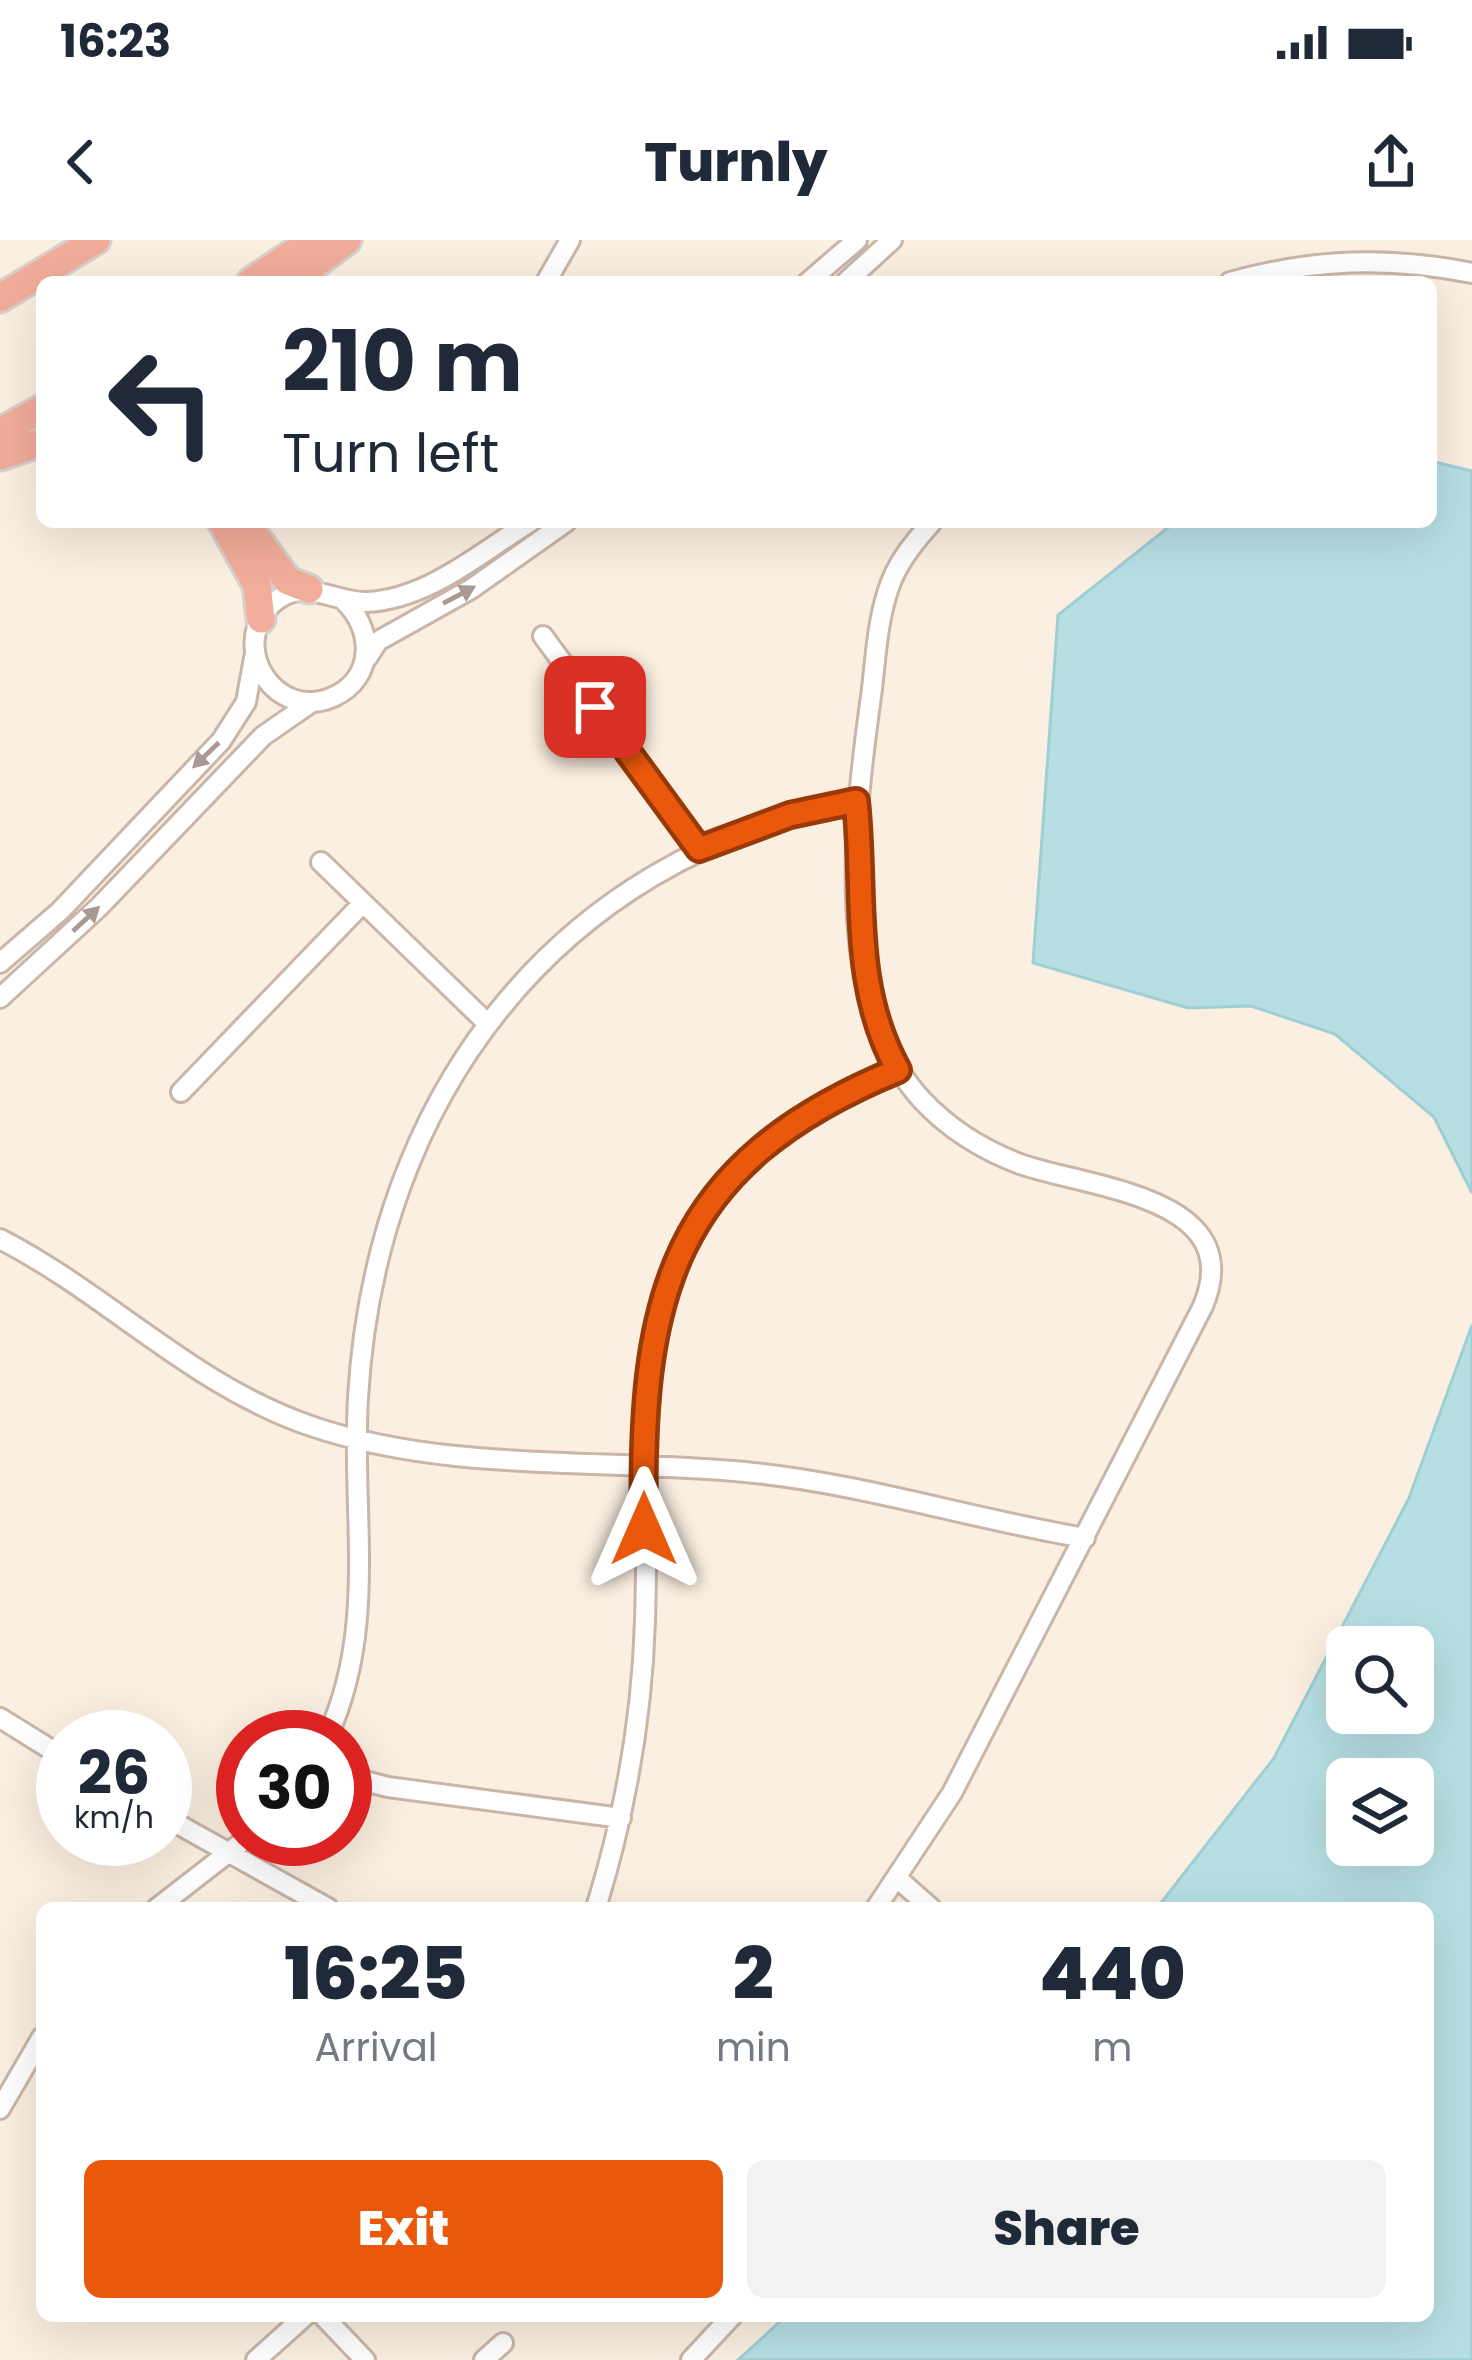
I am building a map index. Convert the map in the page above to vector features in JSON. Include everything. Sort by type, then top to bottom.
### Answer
[{"type":"highway","points":[[36,276],[96,240]]},
{"type":"highway","points":[[260,276],[313,240]]},
{"type":"highway","points":[[299,276],[347,240]]},
{"type":"highway","points":[[0,298],[36,276]]},
{"type":"highway","points":[[0,432],[36,412]]},
{"type":"highway","points":[[0,456],[36,444]]},
{"type":"highway","points":[[225,528],[257,585],[261,619]]},
{"type":"highway","points":[[248,528],[288,581],[309,589]]},
{"type":"street","points":[[549,276],[570,240]]},
{"type":"street","points":[[815,276],[857,240]]},
{"type":"street","points":[[853,276],[892,240]]},
{"type":"street","points":[[1394,240],[1401,261]]},
{"type":"street","points":[[1258,276],[1318,263],[1401,261],[1472,273]]},
{"type":"street","points":[[0,963],[60,911],[221,741],[246,702],[261,619],[286,595],[309,589],[368,602],[417,591],[520,528]]},
{"type":"street","points":[[0,998],[99,907],[263,736],[312,702],[345,690],[378,641],[471,590],[558,528]]},
{"type":"street","points":[[881,1902],[952,1793],[1209,1292],[1209,1249],[1193,1224],[1169,1208],[983,1147],[934,1113],[898,1070],[876,1023],[861,954],[856,801],[886,594],[902,559],[927,528]]},
{"type":"street","points":[[342,599],[363,626],[364,662]]},
{"type":"street","points":[[543,635],[699,849]]},
{"type":"street","points":[[255,653],[269,685],[289,698],[312,702]]},
{"type":"street","points":[[336,1710],[353,1665],[361,1614],[356,1438],[371,1296],[400,1188],[430,1113],[487,1023],[572,932],[627,891],[699,849],[790,815],[856,801]]},
{"type":"street","points":[[321,862],[487,1023]]},
{"type":"street","points":[[181,1092],[363,903]]},
{"type":"street","points":[[598,1902],[621,1818],[641,1690],[644,1464],[659,1315],[688,1233],[730,1175],[764,1143],[825,1103],[898,1070]]},
{"type":"street","points":[[0,1239],[86,1290],[219,1385],[297,1421],[356,1438],[482,1455],[644,1464],[852,1487],[1084,1538]]},
{"type":"street","points":[[0,1718],[36,1740]]},
{"type":"street","points":[[372,1783],[621,1818]]},
{"type":"street","points":[[166,1902],[216,1863]]},
{"type":"street","points":[[250,1866],[317,1902]]},
{"type":"street","points":[[897,1878],[924,1902]]},
{"type":"street","points":[[0,2109],[36,2055]]},
{"type":"street","points":[[256,2360],[298,2322]]},
{"type":"street","points":[[329,2322],[365,2360]]},
{"type":"street","points":[[691,2360],[726,2322]]},
{"type":"street","points":[[484,2360],[503,2343]]},
{"type":"water","points":[[1437,462],[1472,471],[1472,1193],[1434,1117],[1335,1034],[1251,1006],[1188,1008],[1033,963],[1058,615],[1167,528],[1437,528]]},
{"type":"water","points":[[1472,1325],[1472,2360],[738,2360],[779,2322],[1434,2322],[1434,1902],[1162,1902],[1274,1758],[1326,1658],[1326,1734],[1434,1734],[1434,1626],[1343,1626],[1409,1498]]},
{"type":"route","points":[[595,707],[699,849],[790,815],[856,801],[861,954],[876,1023],[898,1070],[825,1103],[782,1129],[730,1175],[688,1233],[664,1294],[650,1366],[644,1529]]}]
